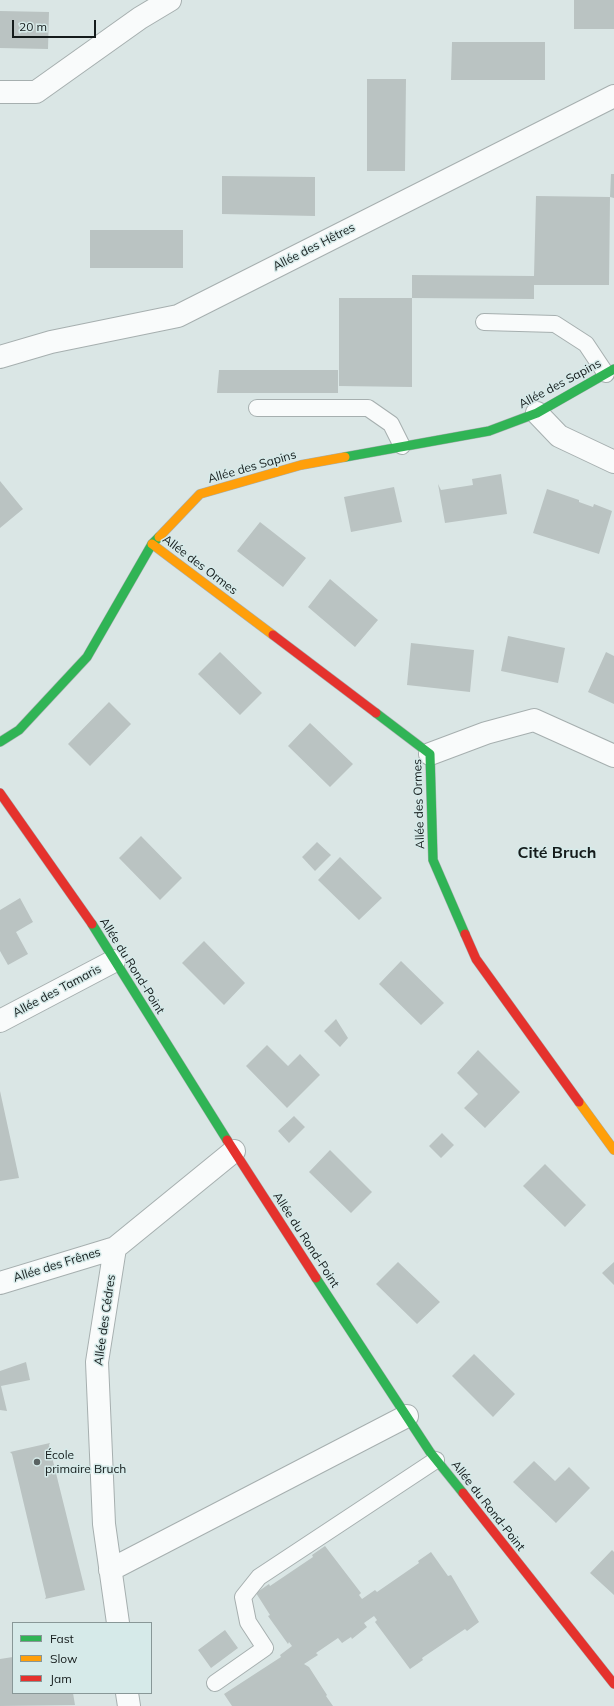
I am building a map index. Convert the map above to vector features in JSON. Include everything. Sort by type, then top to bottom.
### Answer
[{"type":"street","points":[[0,92],[36,92],[140,18],[170,0]]},
{"type":"street","name":"Allée des Hêtres","points":[[0,357],[51,342],[178,316],[614,96]]},
{"type":"street","name":"Allée des Sapins","points":[[0,742],[19,730],[87,657],[152,544],[200,494],[301,465],[489,431],[537,413],[610,371]]},
{"type":"street","points":[[537,413],[559,436],[614,462]]},
{"type":"street","name":"Allée des Ormes","points":[[152,544],[430,754],[433,860],[476,959],[614,1150]]},
{"type":"street","points":[[430,754],[486,733],[534,720],[614,756]]},
{"type":"street","name":"Allée du Rond-Point","points":[[0,792],[114,960],[234,1151],[436,1460],[614,1684]]},
{"type":"street","name":"Allée des Tamaris","points":[[0,1021],[114,960]]},
{"type":"street","points":[[115,1248],[234,1151]]},
{"type":"street","name":"Allée des Frênes","points":[[0,1283],[115,1248]]},
{"type":"street","name":"Allée des Cédres","points":[[115,1248],[97,1362],[104,1524],[118,1622]]},
{"type":"street","points":[[110,1570],[407,1416]]},
{"type":"street","points":[[127,1694],[129,1706]]},
{"type":"lane","points":[[484,322],[555,324],[586,344],[610,371]]},
{"type":"lane","points":[[257,408],[368,408],[391,424],[402,446]]},
{"type":"lane","points":[[215,1683],[265,1648],[248,1622],[243,1596],[259,1577],[436,1460]]},
{"type":"building","points":[[574,0],[614,0],[614,29],[574,29]]},
{"type":"building","points":[[0,11],[49,12],[48,49],[0,48]]},
{"type":"building","points":[[452,42],[545,42],[545,80],[451,80]]},
{"type":"building","points":[[367,79],[406,79],[405,171],[367,171]]},
{"type":"building","points":[[611,174],[614,174],[614,198],[610,197]]},
{"type":"building","points":[[222,176],[315,177],[315,216],[222,214]]},
{"type":"building","points":[[536,196],[610,197],[609,285],[534,285],[534,299],[412,298],[412,275],[534,276]]},
{"type":"building","points":[[90,230],[183,230],[183,268],[90,268]]},
{"type":"building","points":[[339,298],[412,298],[412,387],[339,386]]},
{"type":"building","points":[[219,370],[338,370],[338,393],[217,393]]},
{"type":"building","points":[[501,474],[507,514],[445,523],[438,484],[441,490],[473,485],[472,479]]},
{"type":"building","points":[[0,481],[23,509],[0,528]]},
{"type":"building","points":[[394,487],[402,522],[351,532],[344,497]]},
{"type":"building","points":[[547,489],[579,500],[579,502],[593,507],[594,504],[612,511],[599,554],[533,533]]},
{"type":"building","points":[[260,522],[306,558],[283,587],[237,551]]},
{"type":"building","points":[[330,579],[378,620],[355,647],[308,607]]},
{"type":"building","points":[[508,636],[565,648],[558,683],[501,671]]},
{"type":"building","points":[[411,643],[474,650],[470,692],[407,685]]},
{"type":"building","points":[[220,652],[262,693],[240,715],[198,674]]},
{"type":"building","points":[[606,652],[614,656],[614,704],[588,692]]},
{"type":"building","points":[[109,702],[131,724],[90,766],[68,744]]},
{"type":"building","points":[[310,723],[353,764],[330,787],[288,746]]},
{"type":"building","points":[[141,836],[182,878],[160,900],[119,858]]},
{"type":"building","points":[[317,842],[331,855],[315,871],[302,857]]},
{"type":"building","points":[[340,857],[382,898],[359,920],[318,880]]},
{"type":"building","points":[[20,898],[33,922],[16,932],[28,954],[8,965],[0,951],[0,910]]},
{"type":"building","points":[[204,941],[245,983],[224,1005],[182,963]]},
{"type":"building","points":[[401,961],[444,1003],[421,1025],[379,984]]},
{"type":"building","points":[[336,1019],[348,1038],[340,1047],[324,1031]]},
{"type":"building","points":[[267,1045],[288,1066],[300,1054],[320,1075],[287,1108],[246,1066]]},
{"type":"building","points":[[478,1050],[520,1092],[485,1128],[464,1108],[478,1094],[457,1073]]},
{"type":"building","points":[[0,1091],[19,1178],[0,1181]]},
{"type":"building","points":[[294,1116],[305,1127],[289,1143],[278,1131]]},
{"type":"building","points":[[442,1133],[454,1145],[441,1158],[429,1146]]},
{"type":"building","points":[[330,1150],[372,1192],[351,1213],[309,1172]]},
{"type":"building","points":[[545,1164],[586,1205],[565,1227],[523,1186]]},
{"type":"building","points":[[398,1262],[440,1302],[417,1324],[376,1284]]},
{"type":"building","points":[[614,1262],[614,1285],[602,1273]]},
{"type":"building","points":[[474,1354],[515,1394],[493,1417],[452,1376]]},
{"type":"building","points":[[26,1362],[30,1380],[1,1386],[7,1411],[0,1410],[0,1371]]},
{"type":"building","points":[[50,1443],[49,1445],[85,1590],[45,1599],[46,1597],[12,1454],[10,1452]]},
{"type":"building","points":[[534,1461],[555,1481],[569,1467],[590,1488],[556,1523],[513,1482]]},
{"type":"building","points":[[325,1546],[361,1593],[359,1595],[362,1599],[375,1590],[377,1592],[419,1563],[418,1561],[431,1552],[448,1576],[451,1575],[479,1622],[467,1631],[465,1629],[422,1658],[423,1660],[410,1669],[375,1622],[377,1620],[374,1616],[364,1623],[367,1627],[352,1639],[351,1637],[342,1643],[338,1638],[316,1653],[318,1655],[304,1664],[309,1667],[333,1706],[232,1706],[224,1694],[281,1657],[280,1655],[292,1646],[289,1642],[288,1644],[268,1616],[270,1615],[256,1593],[269,1584],[270,1586],[313,1557],[312,1555]]},
{"type":"building","points":[[612,1550],[614,1552],[614,1595],[590,1573]]},
{"type":"building","points":[[225,1630],[238,1648],[211,1668],[198,1650]]},
{"type":"building","points":[[12,1657],[12,1694],[73,1694],[75,1705],[0,1706],[0,1659]]},
{"type":"traffic: fast","points":[[345,457],[489,431],[537,413],[614,369]]},
{"type":"traffic: fast","points":[[0,742],[19,730],[87,657],[152,544],[159,537]]},
{"type":"traffic: fast","points":[[376,713],[430,754],[433,860],[465,934]]},
{"type":"traffic: fast","points":[[92,924],[227,1140]]},
{"type":"traffic: fast","points":[[316,1278],[430,1452],[463,1493]]},
{"type":"traffic: slow","points":[[159,537],[200,494],[301,465],[345,457]]},
{"type":"traffic: slow","points":[[152,544],[273,635]]},
{"type":"traffic: slow","points":[[579,1102],[614,1150]]},
{"type":"traffic: jam","points":[[273,635],[376,713]]},
{"type":"traffic: jam","points":[[0,793],[92,924]]},
{"type":"traffic: jam","points":[[465,934],[476,959],[579,1102]]},
{"type":"traffic: jam","points":[[227,1140],[316,1278]]},
{"type":"traffic: jam","points":[[463,1493],[614,1684]]},
{"type":"place","name":"École primaire Bruch","points":[[37,1462]]},
{"type":"district","name":"Cité Bruch","points":[[557,853]]}]
